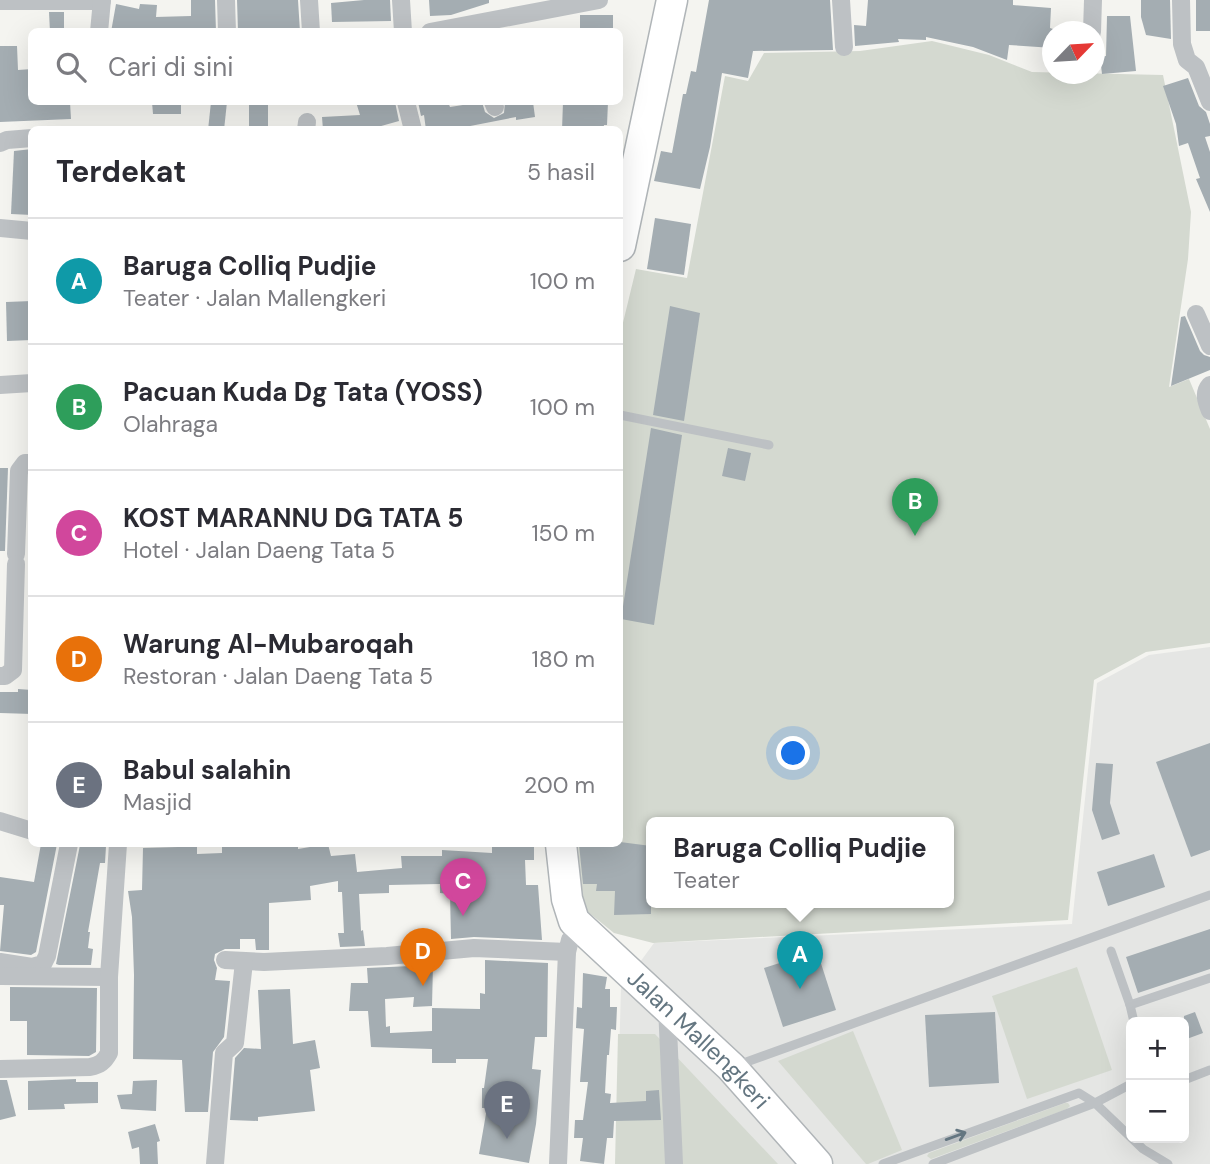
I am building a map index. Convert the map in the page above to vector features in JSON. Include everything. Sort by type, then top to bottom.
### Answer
[{"type":"main road","points":[[623,232],[672,0]]},
{"type":"main road","points":[[561,847],[567,899],[574,921]]},
{"type":"main road","name":"Jalan Mallengkeri","points":[[574,921],[731,1068],[807,1156]]},
{"type":"street","points":[[0,1],[102,0],[99,28]]},
{"type":"street","points":[[226,0],[228,28]]},
{"type":"street","points":[[309,0],[311,28]]},
{"type":"street","points":[[401,0],[403,28]]},
{"type":"street","points":[[479,27],[598,0]]},
{"type":"street","points":[[841,0],[844,47]]},
{"type":"street","points":[[1092,21],[1093,0]]},
{"type":"street","points":[[1181,0],[1182,44],[1187,60],[1203,67],[1210,102]]},
{"type":"street","points":[[407,105],[412,126]]},
{"type":"street","points":[[0,143],[28,138]]},
{"type":"street","points":[[0,228],[28,230]]},
{"type":"street","points":[[1196,314],[1210,346]]},
{"type":"street","points":[[0,385],[28,383]]},
{"type":"street","points":[[1209,385],[1206,401],[1210,411]]},
{"type":"street","points":[[0,676],[5,677],[13,670],[19,471],[28,463]]},
{"type":"street","points":[[0,821],[27,830]]},
{"type":"street","points":[[1,969],[43,964],[47,956],[68,847]]},
{"type":"street","points":[[0,1069],[90,1067],[99,1065],[109,1053],[109,977],[118,847]]},
{"type":"street","points":[[558,1164],[567,952],[574,921]]},
{"type":"street","points":[[225,960],[244,962],[387,956],[474,948],[567,952]]},
{"type":"street","points":[[215,1164],[224,1053],[235,1044],[244,962]]},
{"type":"street","points":[[1,969],[109,977]]},
{"type":"street","points":[[667,1006],[674,1164]]},
{"type":"lane","points":[[623,416],[769,445]]},
{"type":"lane","points":[[731,1068],[1210,895]]},
{"type":"lane","points":[[1111,951],[1133,1017]]},
{"type":"lane","points":[[1130,1005],[1210,978]]},
{"type":"lane","points":[[1189,1078],[1210,1070]]},
{"type":"lane","points":[[933,1164],[1095,1103],[1126,1087]]},
{"type":"lane","points":[[889,1163],[1076,1094],[1083,1094],[1143,1149],[1168,1164]]},
{"type":"shaded area","points":[[932,41],[989,55],[1032,72],[1042,72],[1042,84],[1105,84],[1105,74],[1163,75],[1191,212],[1188,259],[1169,387],[1189,379],[1210,429],[1210,643],[1146,652],[1094,680],[1068,920],[653,943],[614,933],[588,912],[582,900],[578,847],[623,847],[623,323],[636,269],[687,278],[725,76],[748,81],[764,53],[860,51]]},
{"type":"shaded area","points":[[1210,647],[1210,1164],[616,1164],[621,988],[654,943],[1072,924],[1097,683],[1149,655]]},
{"type":"shaded area","points":[[1077,967],[1112,1070],[1027,1099],[992,996]]},
{"type":"shaded area","points":[[853,1031],[902,1150],[868,1164],[778,1061]]},
{"type":"shaded area","points":[[618,1034],[655,1034],[778,1164],[615,1164]]},
{"type":"shaded area","points":[[1065,1103],[1070,1106],[1067,1109],[931,1159],[927,1156],[929,1153]]},
{"type":"building","points":[[191,0],[215,0],[216,28],[112,28],[116,4],[139,9],[140,4],[157,5],[156,17],[191,16]]},
{"type":"building","points":[[237,0],[298,0],[300,28],[238,28]]},
{"type":"building","points":[[390,0],[391,21],[332,22],[331,3]]},
{"type":"building","points":[[429,0],[489,0],[489,3],[451,15],[430,16]]},
{"type":"building","points":[[709,0],[830,0],[833,50],[753,51],[748,78],[722,73],[700,189],[654,181],[661,151],[672,153],[683,94],[686,94],[691,71],[696,72]]},
{"type":"building","points":[[868,0],[1013,0],[1013,5],[1051,8],[1050,21],[1042,21],[1042,47],[1009,45],[1007,60],[973,47],[926,37],[926,40],[898,39],[899,42],[855,46],[854,25],[866,26]]},
{"type":"building","points":[[1141,0],[1170,0],[1171,39],[1146,35],[1141,17]]},
{"type":"building","points":[[1196,0],[1210,0],[1210,31],[1196,31]]},
{"type":"building","points":[[49,12],[64,12],[64,28],[50,28]]},
{"type":"building","points":[[580,15],[613,15],[613,28],[580,28]]},
{"type":"building","points":[[1107,16],[1130,16],[1136,71],[1105,74]]},
{"type":"building","points":[[0,46],[17,46],[18,70],[28,69],[28,105],[70,105],[71,119],[0,122]]},
{"type":"building","points":[[1188,78],[1199,106],[1206,112],[1210,124],[1210,136],[1205,137],[1210,152],[1210,212],[1196,179],[1200,178],[1188,143],[1179,146],[1176,124],[1163,86]]},
{"type":"building","points":[[152,105],[181,105],[181,114],[153,114]]},
{"type":"building","points":[[211,105],[227,105],[224,126],[208,126]]},
{"type":"building","points":[[249,105],[268,105],[268,126],[249,126]]},
{"type":"building","points":[[357,105],[396,105],[399,121],[381,126],[323,126],[322,117],[360,115]]},
{"type":"building","points":[[419,105],[483,105],[485,112],[494,118],[504,113],[505,105],[533,105],[535,117],[516,120],[516,117],[470,126],[425,126],[424,115],[421,116]]},
{"type":"building","points":[[563,105],[608,105],[607,125],[562,126]]},
{"type":"building","points":[[28,149],[28,215],[11,214],[14,151]]},
{"type":"building","points":[[655,218],[691,224],[684,275],[647,269]]},
{"type":"building","points":[[28,301],[28,340],[7,341],[6,302]]},
{"type":"building","points":[[670,306],[700,313],[684,421],[653,415]]},
{"type":"building","points":[[1185,316],[1200,351],[1210,357],[1210,370],[1171,386],[1181,317]]},
{"type":"building","points":[[651,428],[682,435],[654,625],[623,619]]},
{"type":"building","points":[[728,448],[751,453],[745,481],[722,476]]},
{"type":"building","points":[[0,468],[8,468],[5,551],[0,551]]},
{"type":"building","points":[[18,689],[28,690],[28,714],[0,713],[0,692],[18,692]]},
{"type":"building","points":[[1210,743],[1210,850],[1191,857],[1156,762]]},
{"type":"building","points":[[1096,763],[1113,764],[1110,803],[1120,834],[1102,840],[1092,810]]},
{"type":"building","points":[[623,842],[646,845],[646,908],[651,908],[651,914],[614,915],[615,891],[596,891],[597,884],[583,884],[579,847],[623,847]]},
{"type":"building","points":[[40,847],[56,847],[36,952],[31,955],[0,951],[4,905],[0,905],[0,877],[34,882]]},
{"type":"building","points":[[80,847],[106,847],[105,863],[100,863],[88,932],[88,948],[93,949],[91,965],[56,964]]},
{"type":"building","points":[[197,847],[197,854],[222,853],[222,847],[329,847],[331,856],[355,854],[357,872],[402,868],[401,856],[442,856],[442,850],[492,853],[492,847],[534,847],[534,860],[525,860],[526,885],[538,885],[542,940],[474,937],[451,939],[450,894],[440,893],[440,884],[389,885],[389,893],[359,894],[361,931],[363,930],[365,946],[340,947],[338,933],[344,933],[342,892],[338,892],[338,881],[310,886],[311,900],[269,903],[269,950],[256,950],[255,939],[240,939],[240,949],[225,949],[215,954],[215,980],[230,981],[224,1037],[213,1052],[208,1112],[185,1112],[182,1060],[133,1059],[134,975],[132,917],[128,891],[142,890],[143,848]]},
{"type":"building","points":[[1154,854],[1165,887],[1108,906],[1097,872]]},
{"type":"building","points":[[1210,929],[1210,969],[1138,993],[1126,957]]},
{"type":"building","points":[[817,951],[836,1010],[783,1027],[764,968]]},
{"type":"building","points":[[485,960],[548,963],[547,1037],[535,1037],[532,1069],[541,1070],[529,1163],[479,1154],[487,1108],[482,1108],[482,1088],[488,1059],[456,1059],[456,1063],[432,1063],[432,1049],[371,1047],[368,1011],[349,1011],[351,983],[368,983],[367,968],[433,965],[432,1006],[413,1007],[414,997],[385,999],[386,1027],[390,1026],[390,1033],[432,1031],[432,1008],[480,1009],[480,993],[485,994]]},
{"type":"building","points":[[583,973],[607,977],[605,989],[610,989],[610,1007],[617,1007],[616,1030],[611,1029],[607,1055],[605,1093],[611,1094],[610,1103],[646,1101],[646,1091],[659,1090],[661,1120],[614,1121],[613,1138],[607,1138],[604,1164],[580,1161],[583,1138],[574,1138],[575,1120],[583,1120],[588,1082],[580,1082],[584,1029],[576,1028],[577,1007],[582,1008]]},
{"type":"building","points":[[10,987],[97,988],[96,1052],[89,1056],[27,1055],[27,1021],[10,1021]]},
{"type":"building","points":[[290,989],[293,1044],[315,1040],[320,1068],[310,1070],[315,1111],[258,1117],[258,1121],[230,1120],[235,1058],[244,1048],[261,1049],[258,990]]},
{"type":"building","points":[[995,1012],[999,1083],[929,1087],[925,1015]]},
{"type":"building","points":[[1195,1012],[1203,1033],[1189,1038],[1189,1017],[1184,1016]]},
{"type":"building","points":[[76,1079],[76,1082],[98,1082],[98,1103],[64,1104],[65,1109],[28,1110],[28,1081]]},
{"type":"building","points":[[0,1080],[7,1080],[16,1116],[0,1120]]},
{"type":"building","points":[[157,1080],[156,1111],[121,1109],[117,1095],[132,1094],[133,1081]]},
{"type":"building","points":[[155,1124],[160,1141],[157,1142],[158,1164],[140,1164],[139,1147],[132,1149],[128,1132]]},
{"type":"place","name":"Pacuan Kuda Dg Tata (YOSS)","points":[[915,536]]},
{"type":"place","name":"KOST MARANNU DG TATA 5","points":[[463,916]]},
{"type":"place","name":"Warung Al-Mubaroqah","points":[[423,986]]},
{"type":"place","name":"Baruga Colliq Pudjie","points":[[800,989]]},
{"type":"place","name":"Babul salahin","points":[[507,1139]]}]
